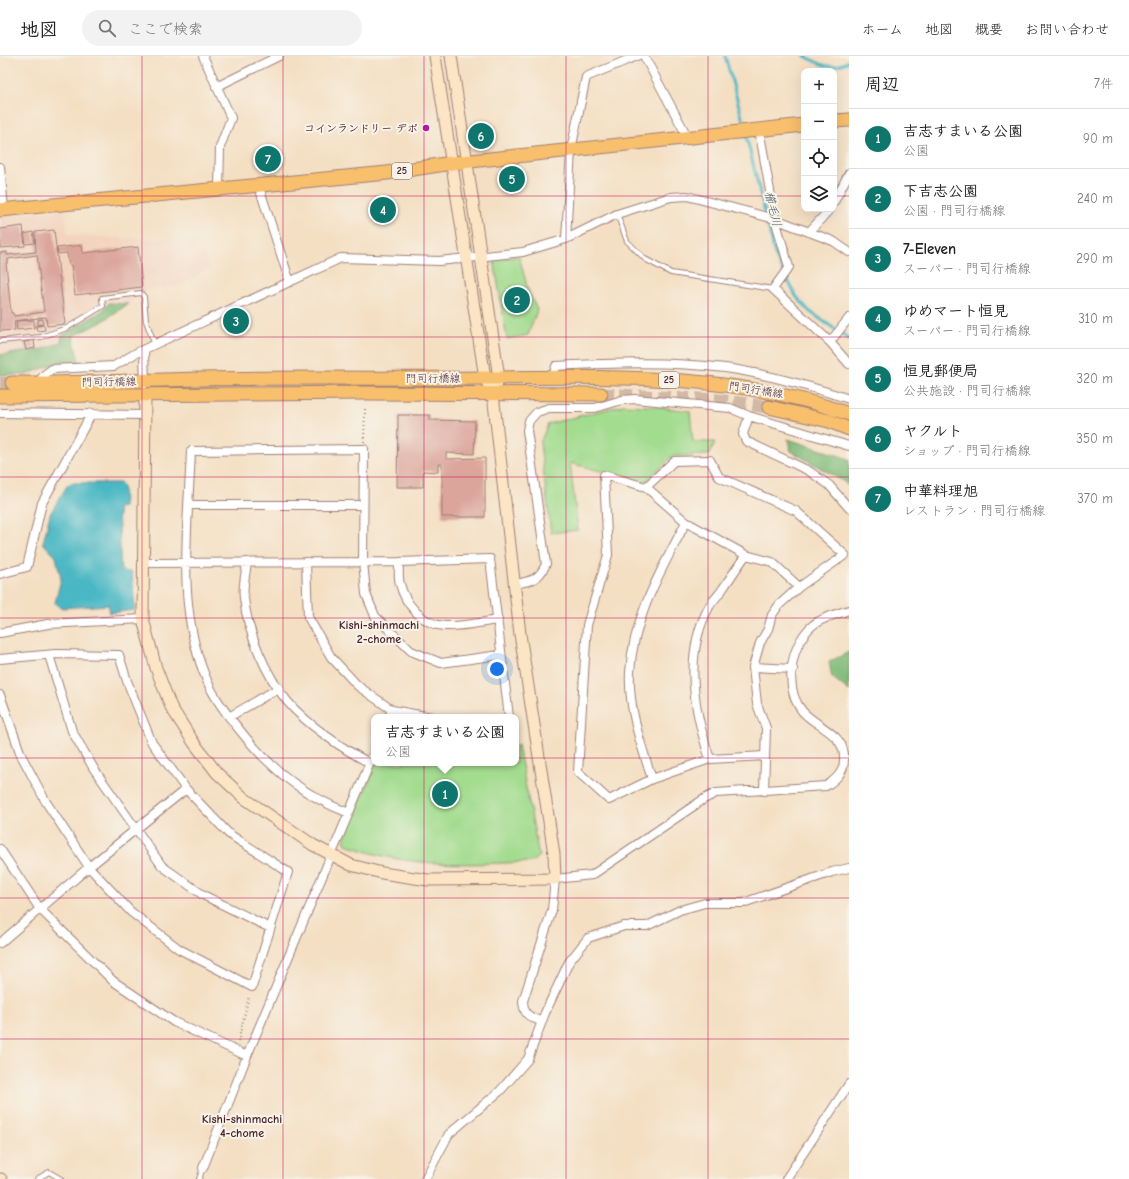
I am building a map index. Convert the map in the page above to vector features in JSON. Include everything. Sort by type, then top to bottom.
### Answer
[{"type":"main road","points":[[837,121],[849,120]]},
{"type":"main road","name":"25","points":[[2,210],[219,188],[259,187],[387,173],[452,163],[687,136],[801,125]]},
{"type":"main road","name":"門司行橋線","points":[[12,383],[209,379],[553,377],[666,380],[763,390],[815,401],[849,414]]},
{"type":"main road","name":"門司行橋線","points":[[0,396],[601,394]]},
{"type":"main road","name":"門司行橋線","points":[[769,407],[829,421],[849,429]]},
{"type":"street","points":[[203,56],[231,118],[220,146],[219,188]]},
{"type":"street","points":[[216,87],[279,56]]},
{"type":"street","points":[[435,56],[485,378],[493,394],[520,634],[554,854],[555,879],[552,910],[523,1001],[524,1011],[529,1016],[542,1022]]},
{"type":"street","points":[[451,56],[499,378],[493,394]]},
{"type":"street","points":[[566,239],[571,150],[586,77],[637,56]]},
{"type":"street","points":[[644,56],[687,136]]},
{"type":"street","points":[[760,129],[775,219],[789,267],[773,289],[830,342],[849,364]]},
{"type":"street","points":[[0,167],[2,210]]},
{"type":"street","points":[[837,196],[849,173]]},
{"type":"street","points":[[259,187],[290,282]]},
{"type":"street","points":[[38,383],[44,375],[52,369],[114,366],[136,353],[144,351],[341,258],[439,261],[522,252],[566,239],[616,214],[671,196],[687,196],[775,219],[833,241],[849,252]]},
{"type":"street","points":[[809,232],[827,212]]},
{"type":"street","points":[[830,342],[849,318]]},
{"type":"street","points":[[144,351],[144,619],[156,668],[171,707],[194,744],[217,773],[244,798],[313,845],[350,865],[382,873],[428,880],[555,879],[592,875],[704,799],[716,794],[826,786],[837,779],[844,766],[845,754],[840,741],[804,712],[795,698],[791,680],[794,658],[804,634],[813,625],[825,618],[849,610]]},
{"type":"street","points":[[553,377],[556,366],[657,363],[725,368],[760,374],[849,399]]},
{"type":"street","points":[[515,584],[533,581],[543,570],[546,564],[527,430],[529,420],[537,412],[549,408],[595,408],[622,400],[635,399],[715,405],[730,408],[749,416],[849,446]]},
{"type":"street","points":[[0,413],[144,415]]},
{"type":"street","points":[[0,574],[26,567],[42,503],[92,414]]},
{"type":"street","points":[[749,416],[744,434],[746,441],[809,472],[829,485],[849,508]]},
{"type":"street","points":[[349,813],[332,807],[295,786],[258,752],[229,717],[209,686],[195,649],[185,590],[191,451],[364,449],[363,561],[366,594],[375,616],[411,651],[441,663],[500,655]]},
{"type":"street","points":[[646,487],[674,461],[710,460],[719,477],[796,511],[845,555],[799,587],[779,605],[772,615],[768,629],[760,643],[753,667],[757,704],[766,728],[764,791]]},
{"type":"street","points":[[765,756],[710,759],[652,779],[609,800],[578,772],[587,625],[608,555],[604,475],[646,487],[686,522],[746,555],[772,562],[799,587]]},
{"type":"street","points":[[189,505],[363,505]]},
{"type":"street","points":[[652,779],[635,718],[630,672],[634,650],[648,598],[686,522]]},
{"type":"street","points":[[710,759],[701,731],[693,689],[694,658],[700,630],[709,607],[746,555]]},
{"type":"street","points":[[143,563],[399,562],[490,560],[498,620],[500,655],[509,714]]},
{"type":"street","points":[[203,1168],[247,1056],[370,763],[352,754],[316,728],[288,702],[278,688],[252,636],[243,597],[247,562]]},
{"type":"street","points":[[306,562],[308,617],[331,657],[358,686],[390,713],[400,714]]},
{"type":"street","points":[[399,562],[399,582],[405,598],[417,612],[430,622],[445,626],[498,620]]},
{"type":"street","points":[[0,633],[48,624],[144,619]]},
{"type":"street","points":[[49,655],[72,731],[94,769],[162,866],[203,895],[270,928]]},
{"type":"street","points":[[0,660],[49,655],[119,655],[127,682],[152,743],[186,789],[229,834],[288,872],[252,987],[179,949],[131,912],[89,867],[46,802],[21,755],[0,695]]},
{"type":"street","points":[[753,667],[793,669]]},
{"type":"street","points":[[229,717],[278,688]]},
{"type":"street","points":[[0,943],[89,867],[186,789]]},
{"type":"street","points":[[0,849],[40,909],[112,981],[174,1022],[247,1056]]},
{"type":"street","points":[[425,1179],[449,1134],[500,1091],[528,1059],[542,1022],[569,962],[588,938],[624,926],[647,926],[680,910],[705,903],[743,903],[832,872],[849,868]]},
{"type":"street","points":[[786,1179],[849,1084]]},
{"type":"lane","points":[[616,214],[627,241],[645,259],[671,274],[773,289]]},
{"type":"lane","points":[[0,341],[41,337],[67,328],[103,306],[102,298],[141,293],[144,297],[146,321],[156,345]]},
{"type":"lane","points":[[199,1179],[203,1168]]},
{"type":"lane","points":[[37,1179],[50,1172],[61,1179]]},
{"type":"path","points":[[364,449],[366,409]]},
{"type":"path","points":[[236,1051],[252,987]]},
{"type":"shaded area","points":[[66,209],[67,234],[115,238],[202,240],[208,269],[182,284],[143,291],[141,295],[100,323],[62,342],[41,350],[0,355],[0,216]]},
{"type":"green space","points":[[519,256],[528,290],[537,310],[528,335],[507,339],[494,260]]},
{"type":"green space","points":[[109,303],[128,304],[100,323],[73,336],[79,362],[58,362],[26,375],[0,375],[0,355],[41,350],[61,342],[62,336],[102,311]]},
{"type":"green space","points":[[623,405],[650,406],[690,411],[693,442],[715,442],[709,455],[672,456],[649,479],[642,482],[570,463],[578,530],[551,533],[540,443],[548,424]]},
{"type":"green space","points":[[788,439],[849,459],[849,487],[843,481],[791,451]]},
{"type":"green space","points":[[849,652],[849,691],[832,677],[829,662]]},
{"type":"green space","points":[[519,750],[539,856],[532,862],[461,864],[414,861],[391,858],[368,852],[346,844],[344,840],[376,766],[519,766]]},
{"type":"water","points":[[71,483],[120,483],[123,486],[124,507],[118,508],[121,571],[132,572],[135,610],[109,613],[109,605],[60,608],[55,603],[61,579],[56,557],[43,543],[50,514],[67,486]]},
{"type":"building","points":[[23,226],[25,246],[0,248],[0,229]]},
{"type":"building","points":[[54,230],[65,324],[47,326],[46,317],[14,321],[15,330],[0,331],[0,253],[7,252],[7,255],[36,252],[35,232]],"holes":[[[37,255],[44,312],[14,316],[13,313],[11,313],[6,263],[8,263],[8,259]]]},
{"type":"building","points":[[33,232],[35,243],[26,244],[24,234]]},
{"type":"building","points":[[82,245],[83,253],[138,247],[142,287],[75,295],[71,265],[69,265],[67,253],[58,254],[57,248]]},
{"type":"building","points":[[43,319],[43,324],[38,325],[38,320]]},
{"type":"building","points":[[34,320],[34,328],[17,330],[16,321]]},
{"type":"building","points":[[44,325],[45,330],[37,331],[36,326]]},
{"type":"building","points":[[34,340],[35,348],[26,350],[24,342]]},
{"type":"building","points":[[398,415],[430,415],[430,420],[475,421],[474,454],[446,453],[446,459],[485,458],[485,517],[442,517],[442,464],[438,464],[438,472],[423,471],[423,487],[397,487]]},
{"type":"waterway","name":"櫛毛川","points":[[725,56],[745,128]]},
{"type":"waterway","points":[[805,56],[826,66],[837,66],[849,61]]},
{"type":"waterway","name":"櫛毛川","points":[[746,135],[775,255],[796,296],[809,311],[849,339]]},
{"type":"tunnel","points":[[0,383],[12,383]]},
{"type":"tunnel","points":[[601,394],[718,400],[769,407]]},
{"type":"place","name":"コインランドリー デポ","points":[[426,128]]},
{"type":"place","name":"ヤクルト","points":[[481,136]]},
{"type":"place","name":"中華料理旭","points":[[268,159]]},
{"type":"place","name":"恒見郵便局","points":[[512,179]]},
{"type":"place","name":"ゆめマート恒見","points":[[383,210]]},
{"type":"place","name":"下吉志公園","points":[[517,300]]},
{"type":"place","name":"7-Eleven","points":[[236,321]]},
{"type":"place","name":"吉志すまいる公園","points":[[445,794]]},
{"type":"district","name":"Kishi-shinmachi 2-chome","points":[[379,632]]},
{"type":"district","name":"Kishi-shinmachi 4-chome","points":[[242,1126]]}]
